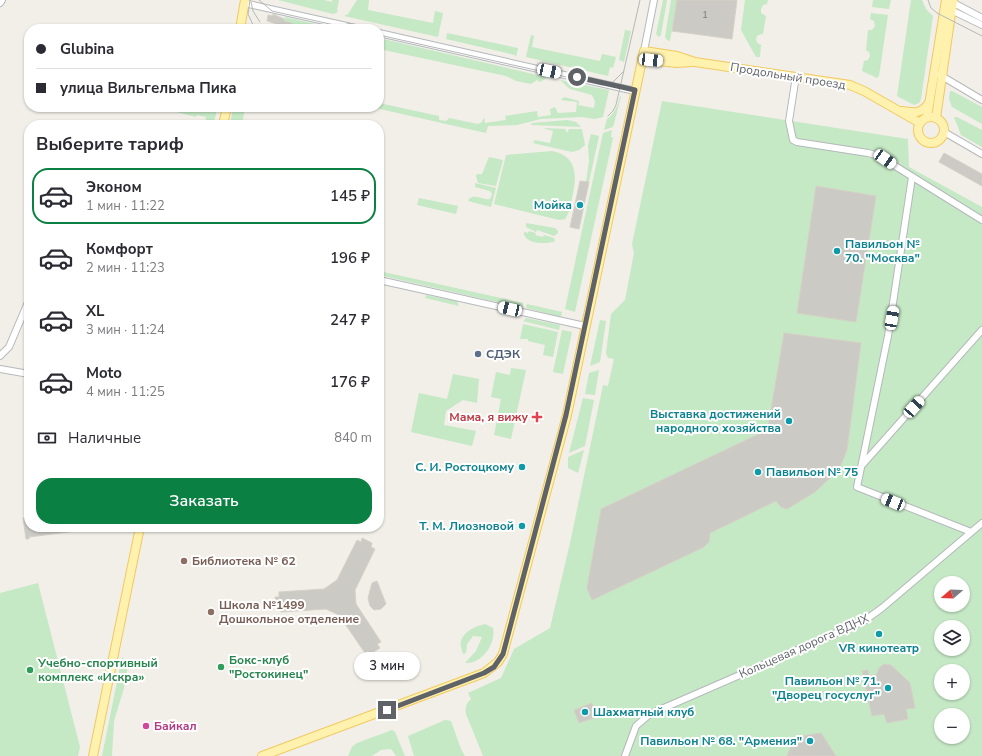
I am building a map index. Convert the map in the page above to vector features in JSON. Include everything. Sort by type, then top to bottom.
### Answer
[{"type":"main road","points":[[241,24],[244,2]]},
{"type":"main road","points":[[927,117],[936,118],[943,125],[944,132],[935,143],[926,142],[918,134],[920,123],[927,117],[938,43],[949,3]]},
{"type":"main road","points":[[936,118],[942,77],[949,3]]},
{"type":"main road","points":[[262,756],[484,673],[494,667],[503,654],[566,415],[644,51]]},
{"type":"main road","name":"Продольный проезд","points":[[644,51],[677,56],[695,62],[850,85],[864,91],[920,123]]},
{"type":"main road","name":"Продольный проезд","points":[[642,59],[676,64],[695,62]]},
{"type":"main road","points":[[893,108],[917,113],[924,110],[929,103]]},
{"type":"main road","points":[[93,756],[139,532]]},
{"type":"street","points":[[644,51],[654,0]]},
{"type":"street","points":[[244,2],[339,24]]},
{"type":"street","points":[[949,3],[982,18]]},
{"type":"street","points":[[949,3],[982,25]]},
{"type":"street","points":[[384,34],[635,90]]},
{"type":"street","points":[[938,43],[941,55],[938,72],[942,77],[982,100]]},
{"type":"street","points":[[796,76],[789,121],[793,140],[797,142],[868,152],[885,159],[982,220]]},
{"type":"street","points":[[944,132],[982,154]]},
{"type":"street","points":[[912,177],[888,336],[858,488],[971,532]]},
{"type":"street","points":[[384,281],[585,326]]},
{"type":"street","points":[[0,356],[9,347],[24,312]]},
{"type":"street","points":[[863,464],[982,330]]},
{"type":"street","points":[[0,369],[24,373]]},
{"type":"street","name":"Кольцевая дорога ВДНХ","points":[[625,756],[636,726],[650,714],[864,621],[882,608],[982,523]]},
{"type":"green space","points":[[278,0],[324,0],[332,2],[332,0],[339,0],[338,11],[333,14]]},
{"type":"green space","points":[[357,0],[369,0],[368,10],[433,23],[435,11],[443,13],[438,37],[344,16],[348,14]]},
{"type":"green space","points":[[663,0],[667,0],[661,35],[659,37],[656,34]]},
{"type":"green space","points":[[671,0],[677,0],[670,41],[665,37]]},
{"type":"green space","points":[[745,0],[768,0],[767,4],[763,5],[761,9],[761,13],[766,16],[763,34],[758,35],[756,38],[757,43],[761,45],[760,57],[756,57],[741,30]]},
{"type":"green space","points":[[873,0],[891,0],[889,9],[872,7]]},
{"type":"green space","points":[[911,0],[922,0],[926,9],[933,16],[921,99],[919,103],[914,105],[897,96]]},
{"type":"green space","points":[[871,13],[888,15],[879,76],[877,78],[862,71],[864,61],[868,60],[870,56],[869,52],[866,50],[868,30],[872,30],[875,26],[874,21],[870,19]]},
{"type":"green space","points":[[285,17],[315,24],[291,24],[284,21]]},
{"type":"green space","points":[[625,30],[631,31],[624,62],[619,60]]},
{"type":"green space","points":[[447,33],[518,48],[516,57],[515,55],[446,39]]},
{"type":"green space","points":[[531,35],[534,36],[532,47],[600,61],[602,54],[616,57],[613,68],[610,67],[608,76],[526,57]]},
{"type":"green space","points":[[384,39],[547,78],[540,82],[537,80],[531,84],[516,81],[506,76],[384,50]]},
{"type":"green space","points":[[560,80],[609,90],[603,117],[595,119],[582,117],[541,119],[517,125],[488,126],[486,133],[384,110],[384,104],[439,116],[439,120],[446,121],[449,118],[478,124],[482,122],[484,117],[485,123],[506,120],[505,116],[537,111],[538,117],[551,115],[550,109],[555,107],[558,113],[576,112],[577,102],[561,100],[564,97],[579,101],[578,105],[594,108],[595,101],[592,95],[570,89]]},
{"type":"green space","points":[[950,91],[982,107],[982,124],[952,107],[949,99]]},
{"type":"green space","points":[[620,96],[613,127],[604,130],[607,119],[616,109]]},
{"type":"green space","name":"Выставка достижений народного хозяйства","points":[[662,101],[908,139],[909,167],[982,207],[982,756],[483,756],[466,714],[466,706],[471,699],[468,693],[501,678],[514,649],[550,628],[570,543],[603,385],[608,386],[614,359],[608,358],[606,353],[611,314],[625,300],[634,253],[632,244]]},
{"type":"green space","points":[[176,112],[217,112],[214,120],[206,120],[206,117],[197,115],[196,117]]},
{"type":"green space","points":[[232,112],[244,112],[243,120],[231,120]]},
{"type":"green space","points":[[954,117],[957,117],[982,130],[982,147],[961,135]]},
{"type":"green space","points":[[567,120],[576,122],[581,127],[531,125],[532,123]]},
{"type":"green space","points":[[543,128],[565,129],[567,133],[569,129],[582,129],[585,145],[579,150],[572,152],[528,142],[534,143],[534,140],[550,143],[553,131]]},
{"type":"green space","points":[[612,130],[611,137],[613,138],[575,312],[565,309],[603,133]]},
{"type":"green space","points":[[591,134],[599,136],[589,182],[586,182],[589,161],[588,145]]},
{"type":"green space","points":[[552,151],[567,158],[574,168],[574,190],[569,211],[565,219],[559,220],[494,204],[506,155]]},
{"type":"green space","points":[[489,157],[503,160],[496,186],[478,183],[476,176],[477,174],[482,174]]},
{"type":"green space","points":[[475,183],[496,188],[491,207],[468,201],[473,197],[490,199],[492,194],[490,191],[475,187]]},
{"type":"green space","points":[[419,198],[458,206],[456,214],[417,205]]},
{"type":"green space","points":[[526,223],[555,228],[558,233],[554,236],[537,230],[536,232],[526,227]]},
{"type":"green space","points":[[529,231],[536,233],[535,235],[543,237],[544,235],[554,238],[555,241],[541,243],[531,241],[527,239],[524,232],[528,233]]},
{"type":"green space","points":[[384,272],[523,303],[523,308],[384,276]]},
{"type":"green space","points":[[426,295],[457,301],[459,306],[425,298]]},
{"type":"green space","points":[[527,304],[562,312],[561,317],[526,308]]},
{"type":"green space","points":[[526,318],[560,325],[559,330],[523,321]]},
{"type":"green space","points":[[600,320],[606,321],[600,362],[590,366]]},
{"type":"green space","points":[[523,324],[558,332],[553,357],[543,355],[545,345],[528,341],[528,339],[520,339]]},
{"type":"green space","points":[[562,330],[572,332],[563,374],[553,372]]},
{"type":"green space","points":[[511,368],[526,370],[511,439],[494,435],[501,399],[491,397],[496,372],[510,375]]},
{"type":"green space","points":[[599,370],[595,395],[585,394],[589,373]]},
{"type":"green space","points":[[453,374],[479,379],[477,403],[463,400],[446,411],[444,425],[476,431],[472,446],[411,432],[419,393],[447,399]]},
{"type":"green space","points":[[583,398],[594,400],[585,446],[569,453]]},
{"type":"green space","points":[[584,450],[578,473],[568,468],[568,457]]},
{"type":"green space","name":"Учебно-спортивный комплекс «Искра»","points":[[38,583],[80,747],[78,756],[0,756],[0,593]]},
{"type":"green space","points":[[485,624],[493,628],[490,646],[482,657],[465,663],[476,651],[482,637],[473,636],[467,644],[466,653],[463,654],[461,641],[463,637],[471,630]]},
{"type":"green space","points":[[122,657],[128,665],[124,688],[114,721],[112,756],[102,756]]},
{"type":"green space","points":[[445,720],[451,721],[465,756],[414,756],[408,736]]},
{"type":"green space","points":[[392,730],[395,732],[405,756],[396,756],[391,749],[381,750],[372,756],[348,756],[352,747],[357,743]]},
{"type":"building","points":[[677,0],[737,0],[732,39],[672,31]]},
{"type":"building","points":[[273,14],[284,19],[284,21],[292,23],[277,24],[267,21],[268,15],[273,16]]},
{"type":"building","points":[[944,153],[982,174],[982,186],[939,162]]},
{"type":"building","name":"Мойка","points":[[580,181],[589,182],[579,229],[570,227]]},
{"type":"building","name":"Павильон № 70. \"Москва\"","points":[[816,186],[876,196],[856,322],[797,313]]},
{"type":"building","name":"Павильон № 75","points":[[784,333],[861,343],[847,450],[841,465],[815,492],[787,509],[781,507],[776,501],[710,533],[709,542],[704,547],[592,600],[587,588],[601,509],[765,431],[768,427]]},
{"type":"building","points":[[25,532],[68,532],[29,537],[29,539],[26,539]]},
{"type":"building","points":[[362,538],[372,543],[371,547],[375,549],[355,590],[356,604],[381,642],[377,644],[380,648],[370,654],[368,651],[365,653],[339,615],[326,609],[281,612],[280,608],[276,608],[275,597],[279,597],[279,592],[324,589],[337,580],[357,540],[361,542]]},
{"type":"building","points":[[377,581],[386,604],[381,609],[374,610],[370,606],[368,598],[372,583]]},
{"type":"building","name":"Павильон № 71. \"Дворец госуслуг\"","points":[[884,664],[891,665],[910,683],[915,708],[906,709],[908,719],[887,723],[884,714],[872,716],[862,671],[868,670],[869,676],[877,674],[879,668]]},
{"type":"building","name":"Шахматный клуб","points":[[592,703],[597,717],[579,723],[574,710]]},
{"type":"building","name":"Павильон № 68. \"Армения\"","points":[[821,733],[836,756],[787,756],[795,737]]},
{"type":"tram line","points":[[250,0],[248,14],[253,24]]},
{"type":"tram line","points":[[259,0],[272,11],[330,24]]},
{"type":"tram line","points":[[608,116],[616,105],[640,0]]},
{"type":"tram line","points":[[928,0],[931,8],[937,13],[982,36]]},
{"type":"tram line","points":[[251,2],[253,11],[260,22]]},
{"type":"tram line","points":[[347,23],[352,24]]},
{"type":"tram line","points":[[384,36],[602,85],[613,82],[624,71]]},
{"type":"place","name":"Мойка","points":[[580,205]]},
{"type":"place","name":"Павильон № 70. \"Москва\"","points":[[837,251]]},
{"type":"place","name":"СДЭК","points":[[478,354]]},
{"type":"place","name":"Мама, я вижу","points":[[537,417]]},
{"type":"place","name":"Выставка достижений народного хозяйства","points":[[789,421]]},
{"type":"place","name":"С. И. Ростоцкому","points":[[522,467]]},
{"type":"place","name":"Павильон № 75","points":[[758,472]]},
{"type":"place","name":"Т. М. Лиозновой","points":[[522,526]]},
{"type":"place","name":"Библиотека № 62","points":[[184,561]]},
{"type":"place","name":"Школа №1499 Дошкольное отделение","points":[[211,612]]},
{"type":"place","name":"VR кинотеатр","points":[[879,634]]},
{"type":"place","name":"Бокс-клуб \"Ростокинец\"","points":[[221,667]]},
{"type":"place","name":"Учебно-спортивный комплекс «Искра»","points":[[30,670]]},
{"type":"place","name":"Павильон № 71. \"Дворец госуслуг\"","points":[[888,688]]},
{"type":"place","name":"Шахматный клуб","points":[[585,712]]},
{"type":"place","name":"Байкал","points":[[146,726]]},
{"type":"place","name":"Павильон № 68. \"Армения\"","points":[[810,741]]},
{"type":"route","points":[[387,710],[484,673],[494,667],[503,654],[566,415],[635,90],[577,77]]}]
